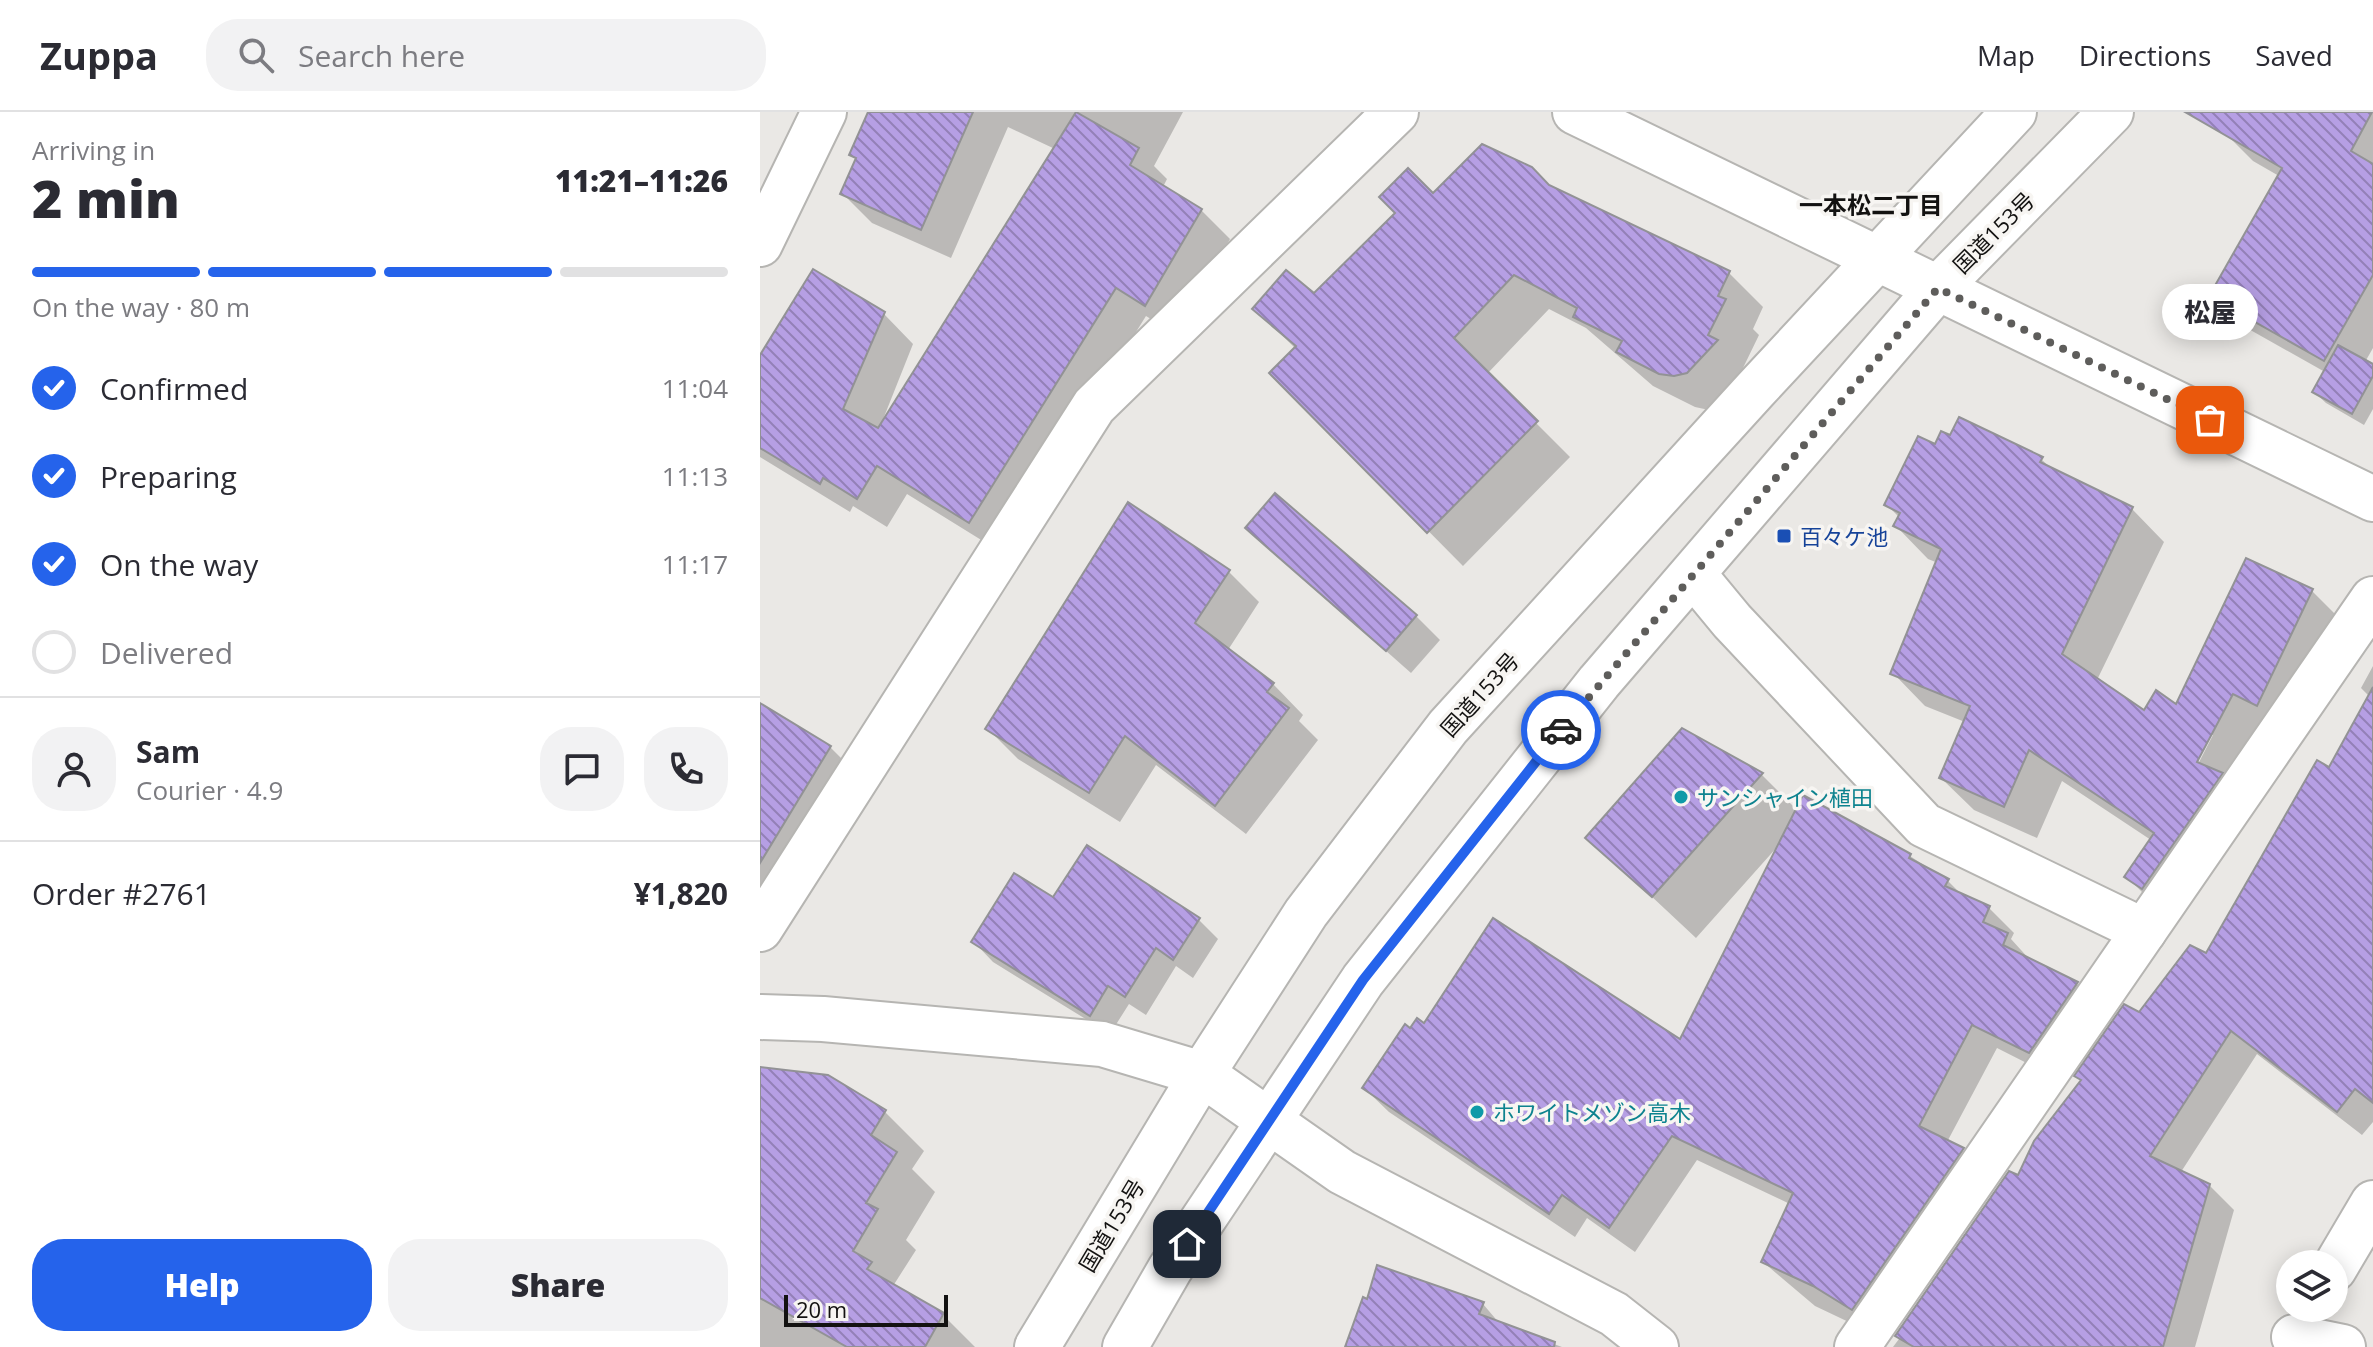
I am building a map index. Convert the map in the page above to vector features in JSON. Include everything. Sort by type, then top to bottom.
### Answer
[{"type":"main road","points":[[760,244],[824,112]]},
{"type":"main road","points":[[760,929],[1094,406],[1396,112]]},
{"type":"main road","points":[[1575,112],[2373,499]]},
{"type":"main road","name":"国道153号","points":[[1037,1347],[1202,1074],[1306,913],[1448,727],[2014,112]]},
{"type":"main road","name":"国道153号","points":[[1125,1347],[1170,1269],[1363,980],[1599,682],[1938,288],[2111,112]]},
{"type":"main road","points":[[1694,575],[1732,621],[1924,825],[2144,931]]},
{"type":"main road","points":[[1857,1347],[2373,599]]},
{"type":"main road","points":[[760,1017],[823,1019],[1102,1044],[1202,1074],[1342,1172],[1609,1331],[1656,1347]]},
{"type":"main road","points":[[2345,1250],[2373,1203]]},
{"type":"main road","points":[[2297,1331],[2343,1347]]},
{"type":"building","points":[[868,112],[973,112],[921,230],[840,194],[856,158],[849,155]]},
{"type":"building","points":[[1076,112],[1139,148],[1130,165],[1202,209],[1145,306],[1116,288],[969,523],[877,466],[857,499],[823,478],[820,484],[760,448],[760,355],[813,269],[885,312],[843,409],[878,428]]},
{"type":"building","points":[[2185,112],[2372,112],[2351,151],[2373,164],[2373,275],[2324,361],[2209,296],[2282,168]]},
{"type":"building","points":[[1482,144],[1532,167],[1549,185],[1730,271],[1718,296],[1726,299],[1708,335],[1718,340],[1687,373],[1674,376],[1659,374],[1616,352],[1622,341],[1573,317],[1577,308],[1514,275],[1454,338],[1538,421],[1427,533],[1269,373],[1296,346],[1252,309],[1286,270],[1314,293],[1395,213],[1379,197],[1408,168],[1433,193]]},
{"type":"building","points":[[2338,345],[2373,364],[2373,376],[2352,414],[2312,392]]},
{"type":"building","points":[[1959,417],[2043,457],[2040,462],[2133,507],[2062,654],[2144,710],[2156,690],[2176,704],[2246,558],[2313,589],[2257,706],[2233,694],[2197,762],[2223,773],[2142,889],[2124,877],[2154,833],[2029,750],[2004,807],[1939,778],[1970,706],[1890,674],[1941,549],[1893,526],[1900,513],[1884,505],[1918,436],[1935,444],[1941,431],[1950,435]]},
{"type":"building","points":[[1275,493],[1417,615],[1386,651],[1245,528]]},
{"type":"building","points":[[1128,502],[1230,570],[1195,623],[1274,683],[1267,692],[1289,708],[1215,806],[1125,736],[1089,793],[985,729]]},
{"type":"building","points":[[2373,687],[2373,1103],[2355,1089],[2337,1112],[2231,1031],[2150,1156],[2210,1184],[2163,1347],[1914,1347],[1895,1336],[2009,1171],[2018,1175],[2034,1141],[2081,1080],[2074,1076],[2124,1004],[2139,1012],[2190,945],[2206,953],[2317,760],[2329,767]]},
{"type":"building","points":[[760,703],[831,746],[760,863]]},
{"type":"building","name":"サンシャイン植田","points":[[1682,728],[1763,773],[1652,897],[1585,838]]},
{"type":"building","points":[[1803,795],[1911,854],[1909,858],[1949,879],[1945,886],[1990,906],[1983,922],[2008,933],[2003,945],[2078,982],[2029,1053],[1972,1025],[1919,1126],[1964,1148],[1852,1310],[1813,1286],[1761,1262],[1793,1193],[1672,1136],[1609,1228],[1562,1195],[1549,1214],[1362,1088],[1405,1024],[1410,1028],[1417,1018],[1424,1023],[1493,918],[1680,1039]]},
{"type":"building","points":[[1087,845],[1200,918],[1173,960],[1156,948],[1125,997],[1108,986],[1090,1016],[971,942],[1014,873],[1053,897]]},
{"type":"building","points":[[760,1067],[828,1075],[886,1110],[871,1135],[897,1152],[866,1203],[878,1209],[853,1251],[872,1262],[867,1269],[944,1313],[925,1347],[847,1347],[760,1298]]},
{"type":"building","points":[[1377,1265],[1484,1302],[1479,1314],[1555,1342],[1554,1347],[1345,1347],[1363,1297],[1367,1299]]},
{"type":"way so far","points":[[1561,730],[1938,288],[2210,420]]},
{"type":"place","name":"松屋","points":[[2210,420]]},
{"type":"place","name":"百々ケ池","points":[[1784,536]]},
{"type":"place","name":"サンシャイン植田","points":[[1681,797]]},
{"type":"place","name":"ホワイトメゾン高木","points":[[1477,1112]]},
{"type":"district","name":"一本松二丁目","points":[[1871,204]]},
{"type":"route","points":[[1187,1244],[1363,980],[1561,730]]}]
